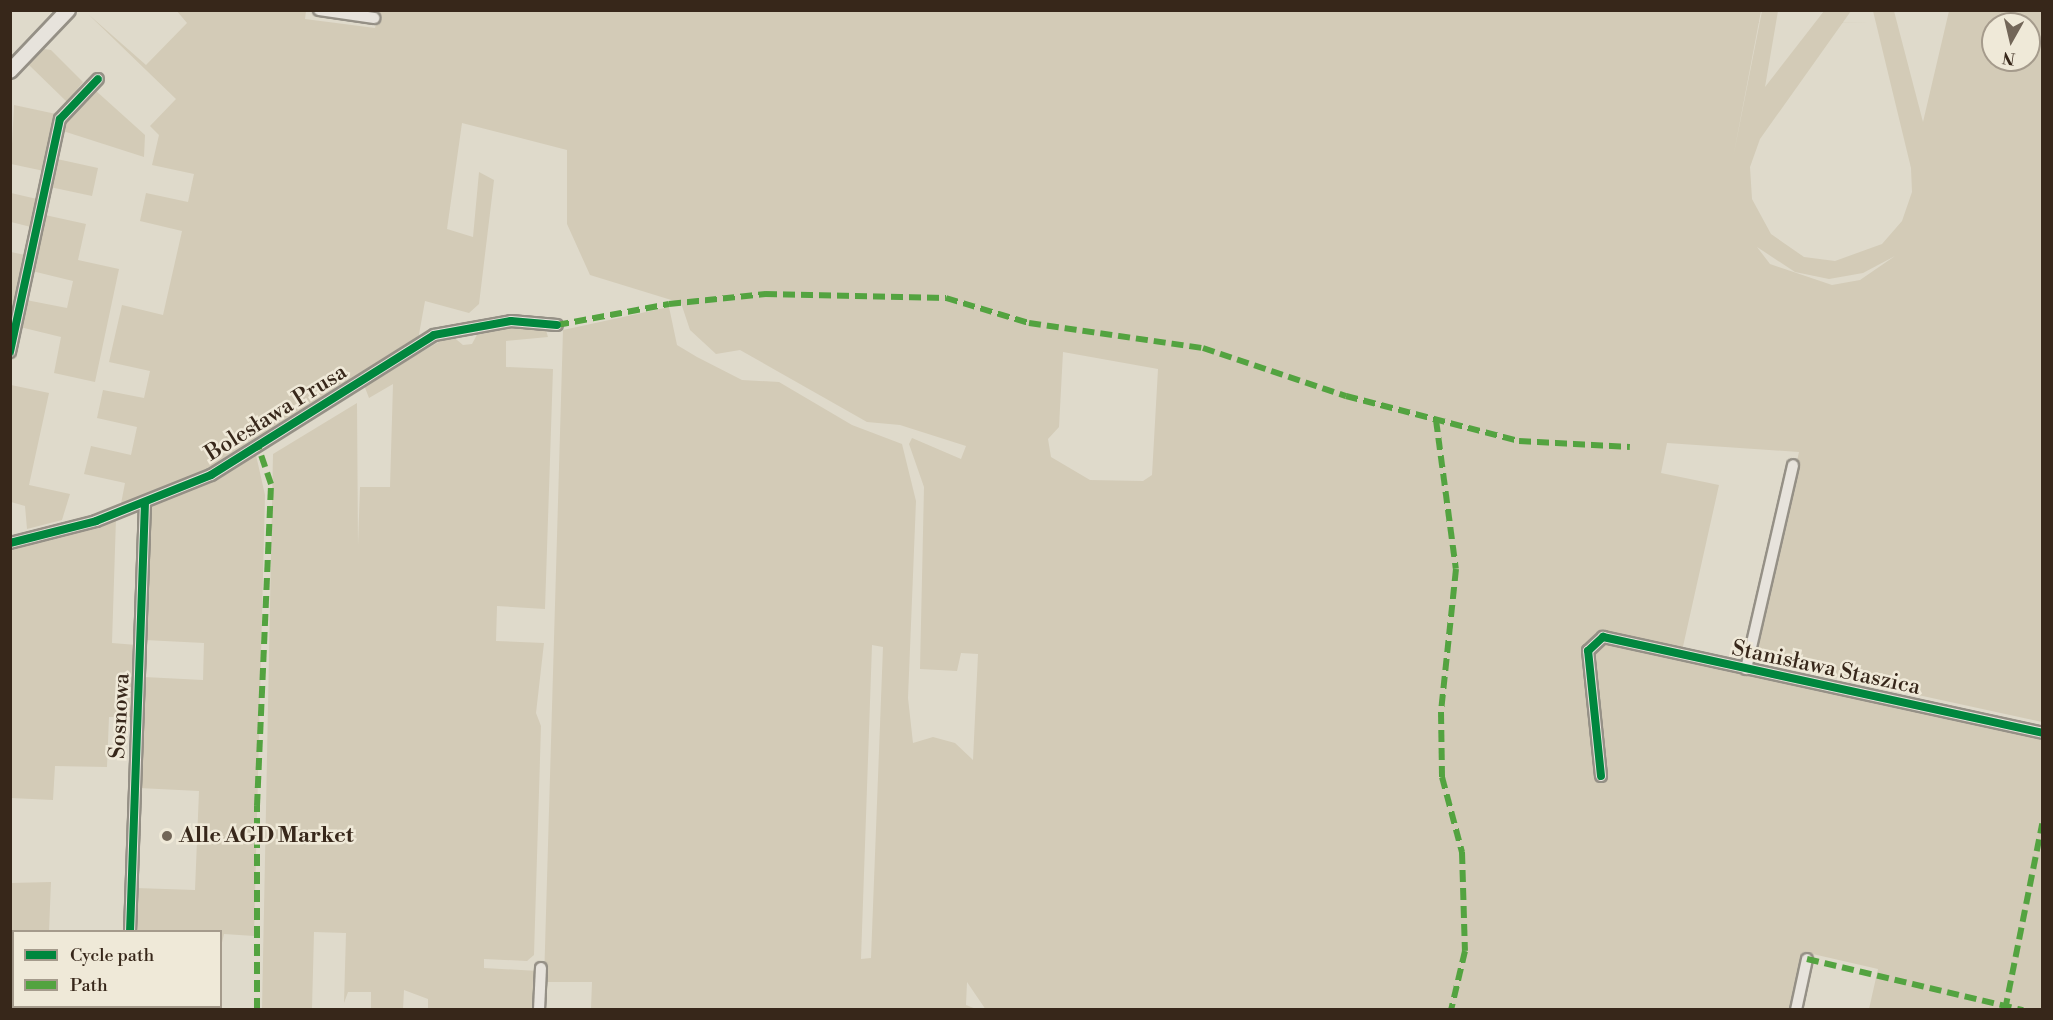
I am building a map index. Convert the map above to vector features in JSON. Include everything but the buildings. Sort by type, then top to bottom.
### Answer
[{"type":"main road","points":[[10,71],[68,10]]},
{"type":"street","points":[[320,10],[374,18]]},
{"type":"street","points":[[10,352],[60,119],[98,79]]},
{"type":"street","name":"Bolesława Prusa","points":[[10,543],[145,503],[211,475],[434,335],[511,321],[557,325]]},
{"type":"street","points":[[1746,669],[1793,465]]},
{"type":"street","name":"Sosnowa","points":[[130,930],[145,503]]},
{"type":"street","name":"Stanisława Staszica","points":[[1601,776],[1588,651],[1603,637],[2043,733]]},
{"type":"street","points":[[1796,1010],[1807,959]]},
{"type":"street","points":[[539,1010],[541,968]]},
{"type":"shaded area","points":[[176,10],[306,11],[305,19],[375,28],[379,10],[1761,11],[1733,158],[1762,11],[1778,11],[1765,87],[1824,11],[1851,11],[1760,139],[1750,167],[1752,199],[1771,234],[1804,257],[1835,261],[1882,244],[1902,221],[1912,192],[1911,168],[1873,11],[1894,11],[1923,122],[1949,11],[2042,11],[2042,722],[1753,659],[1799,452],[1667,443],[1661,473],[1719,485],[1680,660],[2042,737],[2042,1009],[1869,1009],[1878,969],[1804,952],[1792,1010],[986,1010],[967,982],[966,1005],[976,1009],[591,1009],[592,982],[544,982],[563,330],[669,307],[677,345],[697,357],[742,380],[779,382],[852,425],[902,444],[916,501],[908,698],[913,743],[933,737],[955,743],[973,760],[978,654],[961,653],[957,671],[920,669],[924,487],[909,444],[912,438],[961,459],[966,446],[900,425],[867,422],[740,350],[716,354],[690,330],[681,303],[590,275],[567,224],[567,150],[462,123],[447,229],[473,237],[479,172],[494,180],[479,304],[469,313],[425,301],[418,340],[214,469],[120,509],[125,483],[84,474],[91,446],[131,455],[137,427],[97,418],[103,390],[144,398],[150,371],[109,362],[122,305],[163,315],[182,231],[140,221],[146,193],[188,202],[194,174],[152,165],[159,135],[150,126],[176,99],[88,14],[146,65],[187,23]],"holes":[[[1757,247],[1795,272],[1829,279],[1863,273],[1895,256],[1860,280],[1832,285],[1770,264]],[[1063,352],[1158,369],[1152,475],[1143,481],[1090,480],[1051,457],[1048,439],[1059,427]],[[872,645],[883,647],[871,958],[861,959]]]},
{"type":"shaded area","points":[[44,49],[51,50],[83,82],[67,102],[29,65]]},
{"type":"shaded area","points":[[95,90],[145,135],[144,157],[63,131],[65,120]]},
{"type":"shaded area","points":[[14,105],[56,114],[44,171],[11,164]]},
{"type":"shaded area","points":[[57,159],[98,168],[92,196],[50,187]]},
{"type":"shaded area","points":[[11,193],[37,199],[31,227],[11,222]]},
{"type":"shaded area","points":[[45,215],[86,224],[78,260],[119,269],[95,382],[54,373],[61,337],[20,327],[26,300],[67,308],[73,281],[32,271]]},
{"type":"shaded area","points":[[10,252],[25,255],[11,323]]},
{"type":"shaded area","points":[[507,325],[545,327],[548,337],[506,341],[506,367],[553,369],[545,609],[497,606],[496,641],[544,643],[536,713],[541,726],[534,955],[527,961],[484,959],[484,968],[538,971],[536,1009],[428,1009],[428,999],[404,990],[403,1009],[371,1009],[371,992],[348,992],[344,1003],[346,933],[314,932],[312,1009],[262,1010],[273,454],[357,403],[358,545],[360,487],[390,487],[393,384],[369,398],[364,385],[451,335],[463,345],[472,344],[480,329]]},
{"type":"shaded area","points":[[11,385],[49,393],[29,485],[70,494],[62,520],[27,529],[25,506],[11,502]]},
{"type":"shaded area","points":[[256,455],[265,495],[254,936],[224,934],[222,943],[222,930],[135,930],[136,888],[195,890],[199,791],[139,788],[144,677],[203,680],[204,643],[145,640],[149,506]]},
{"type":"shaded area","points":[[116,518],[112,643],[137,645],[135,717],[109,717],[107,767],[55,766],[53,800],[11,798],[10,551]]},
{"type":"shaded area","points":[[51,882],[49,930],[12,930],[12,1008],[11,1008],[11,883]]},
{"type":"marked path","points":[[557,325],[669,304],[765,294],[946,298],[1029,323],[1203,348],[1346,396],[1519,441],[1630,447]]},
{"type":"marked path","points":[[1436,420],[1456,569],[1441,712],[1442,777],[1462,852],[1465,951],[1451,1010]]},
{"type":"marked path","points":[[257,1010],[257,806],[271,484],[258,446]]},
{"type":"marked path","points":[[2005,1010],[2042,824]]},
{"type":"marked path","points":[[1807,959],[2023,1010]]},
{"type":"cycle path","points":[[10,352],[60,119],[98,79]]},
{"type":"cycle path","points":[[10,543],[96,521],[211,475],[434,335],[511,321],[557,325]]},
{"type":"cycle path","points":[[130,930],[145,503]]},
{"type":"cycle path","points":[[1601,776],[1588,651],[1603,637],[2042,733]]},
{"type":"place","name":"Alle AGD Market","points":[[167,836]]}]
